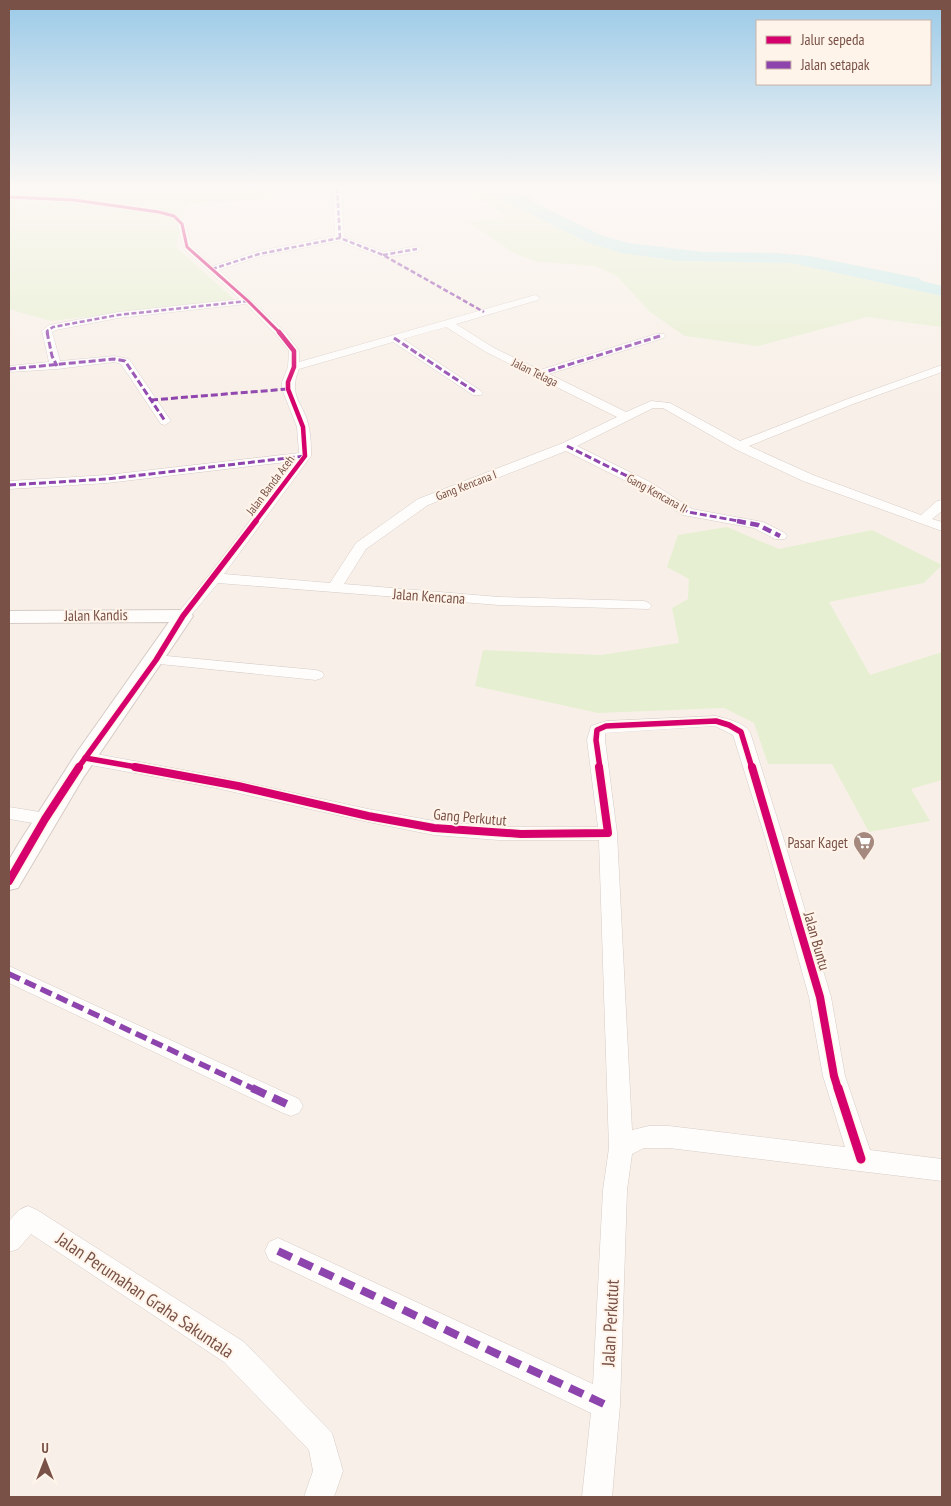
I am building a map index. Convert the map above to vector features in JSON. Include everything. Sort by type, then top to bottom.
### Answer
[{"type":"street","name":"Jalan Banda Aceh","points":[[9,881],[45,819],[85,758],[156,660],[183,616],[214,578],[305,456],[303,427],[288,389],[288,382],[294,366],[294,351],[282,335],[248,300],[200,258]]},
{"type":"street","points":[[212,269],[246,258]]},
{"type":"street","points":[[294,366],[535,298]]},
{"type":"street","points":[[57,366],[52,356],[47,331],[53,327],[118,315],[248,300]]},
{"type":"street","name":"Jalan Telaga","points":[[447,323],[490,350],[625,416]]},
{"type":"street","points":[[539,374],[660,336]]},
{"type":"street","points":[[394,338],[477,393]]},
{"type":"street","points":[[9,370],[114,359],[125,361],[165,421]]},
{"type":"street","points":[[739,446],[849,402],[942,368]]},
{"type":"street","name":"Gang Kencana I","points":[[333,589],[361,546],[423,502],[567,446],[651,404],[666,405],[739,446],[808,478],[942,527]]},
{"type":"street","name":"Gang Kencana II","points":[[567,446],[645,485],[688,512],[758,525],[780,536]]},
{"type":"street","points":[[9,485],[107,479],[305,456]]},
{"type":"street","points":[[924,519],[942,504]]},
{"type":"street","name":"Jalan Kencana","points":[[214,578],[499,601],[644,606]]},
{"type":"street","name":"Jalan Kandis","points":[[9,617],[183,616]]},
{"type":"street","points":[[156,660],[316,675]]},
{"type":"street","name":"Jalan Buntu","points":[[608,833],[596,740],[597,730],[606,726],[716,721],[729,724],[741,732],[774,837],[820,997],[834,1076],[861,1159]]},
{"type":"street","name":"Gang Perkutut","points":[[85,758],[259,790],[367,816],[433,828],[567,835],[608,833]]},
{"type":"street","points":[[9,813],[45,819]]},
{"type":"street","name":"Jalan Perkutut","points":[[598,1497],[606,1405],[615,1190],[621,1148],[608,833]]},
{"type":"street","points":[[9,974],[291,1106]]},
{"type":"street","points":[[621,1148],[631,1140],[644,1136],[669,1137],[942,1170]]},
{"type":"street","name":"Jalan Perumahan Graha Sakuntala","points":[[9,1240],[28,1218],[234,1352],[322,1443],[328,1471],[319,1497]]},
{"type":"street","points":[[278,1251],[606,1405]]},
{"type":"green space","points":[[9,258],[189,258],[234,299],[51,321],[9,309]]},
{"type":"green space","points":[[528,258],[659,258],[791,263],[942,296],[942,327],[867,317],[758,346],[685,336],[650,312],[617,276],[595,266],[539,262]]},
{"type":"green space","points":[[727,527],[779,549],[872,530],[942,565],[924,583],[829,602],[870,675],[942,652],[942,780],[911,789],[930,821],[869,832],[832,764],[768,764],[754,723],[724,708],[598,713],[475,686],[483,650],[601,655],[679,643],[672,608],[688,599],[689,579],[667,567],[678,535]]},
{"type":"water","points":[[659,258],[820,258],[919,278],[922,281],[942,286],[942,296],[791,263],[679,261]]},
{"type":"marked path","points":[[212,269],[246,258]]},
{"type":"marked path","points":[[389,258],[484,312]]},
{"type":"marked path","points":[[57,366],[52,356],[47,331],[53,327],[118,315],[248,301]]},
{"type":"marked path","points":[[539,374],[660,336]]},
{"type":"marked path","points":[[394,338],[477,393]]},
{"type":"marked path","points":[[9,369],[114,359],[125,361],[165,421]]},
{"type":"marked path","points":[[151,400],[288,389]]},
{"type":"marked path","points":[[567,446],[645,485],[688,512],[758,525],[780,536]]},
{"type":"marked path","points":[[9,485],[107,479],[305,456]]},
{"type":"marked path","points":[[9,974],[291,1106]]},
{"type":"marked path","points":[[278,1251],[606,1405]]},
{"type":"cycle path","points":[[9,881],[45,819],[85,758],[156,660],[183,616],[214,578],[305,456],[303,427],[288,389],[288,382],[294,367],[294,351],[282,335],[248,301],[200,258]]},
{"type":"cycle path","points":[[85,758],[216,782],[412,825],[478,832],[521,834],[608,833],[596,740],[597,730],[606,726],[716,721],[729,725],[741,732],[774,837],[820,997],[834,1076],[861,1159]]},
{"type":"place","name":"Pasar Kaget","points":[[864,861]]}]
